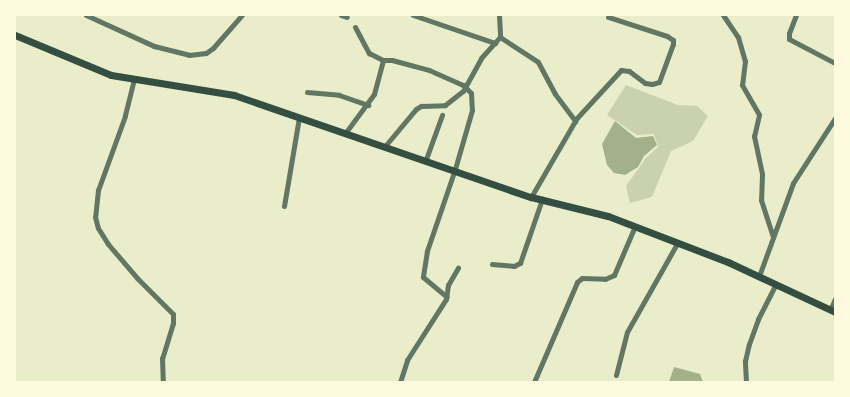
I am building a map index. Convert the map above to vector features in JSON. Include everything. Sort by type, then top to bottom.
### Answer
[{"type":"main road","points":[[15,36],[98,71],[134,80],[234,95],[426,159],[531,197],[635,226],[759,276],[833,311]]},
{"type":"street","points":[[86,15],[154,46],[189,55],[206,53],[213,48],[242,15]]},
{"type":"street","points":[[341,15],[347,17]]},
{"type":"street","points":[[412,15],[495,42]]},
{"type":"street","points":[[385,146],[418,107],[444,106],[465,89],[481,58],[500,37],[499,15]]},
{"type":"street","points":[[723,15],[738,37],[745,61],[742,85],[759,115],[754,136],[762,174],[761,200],[773,237]]},
{"type":"street","points":[[796,15],[789,33],[789,39],[835,63]]},
{"type":"street","points":[[531,197],[574,125],[575,120],[621,70],[630,70],[645,83],[652,84],[658,82],[673,40],[667,36],[608,16]]},
{"type":"street","points":[[355,27],[369,54],[383,60],[392,60],[429,70],[463,85],[471,93],[472,110],[455,170],[428,251],[422,278],[447,297]]},
{"type":"street","points":[[500,37],[538,62],[555,94],[575,120]]},
{"type":"street","points":[[346,132],[368,105],[374,94],[383,60]]},
{"type":"street","points":[[134,80],[125,116],[98,190],[95,217],[98,228],[108,244],[137,278],[173,314],[173,323],[162,358],[163,382]]},
{"type":"street","points":[[307,92],[339,95],[368,105]]},
{"type":"street","points":[[426,159],[442,115]]},
{"type":"street","points":[[284,206],[292,149],[299,117]]},
{"type":"street","points":[[759,276],[793,183],[835,118]]},
{"type":"street","points":[[492,264],[514,266],[520,263],[542,199]]},
{"type":"street","points":[[534,382],[577,282],[582,278],[605,279],[614,275],[635,226]]},
{"type":"street","points":[[616,375],[627,332],[678,242]]},
{"type":"street","points":[[400,382],[407,360],[447,297],[448,284],[458,268]]},
{"type":"street","points":[[746,382],[746,361],[749,344],[758,319],[776,284]]},
{"type":"street","points":[[833,311],[835,299]]},
{"type":"shaded area","points":[[626,85],[678,105],[697,106],[708,116],[693,141],[671,151],[652,197],[630,203],[626,186],[646,158],[658,147],[654,134],[637,135],[607,115]]},
{"type":"shaded area","points":[[615,121],[636,138],[653,136],[657,145],[644,156],[638,167],[625,175],[614,173],[607,165],[602,144]]},
{"type":"shaded area","points":[[674,367],[700,374],[703,382],[669,382]]}]
